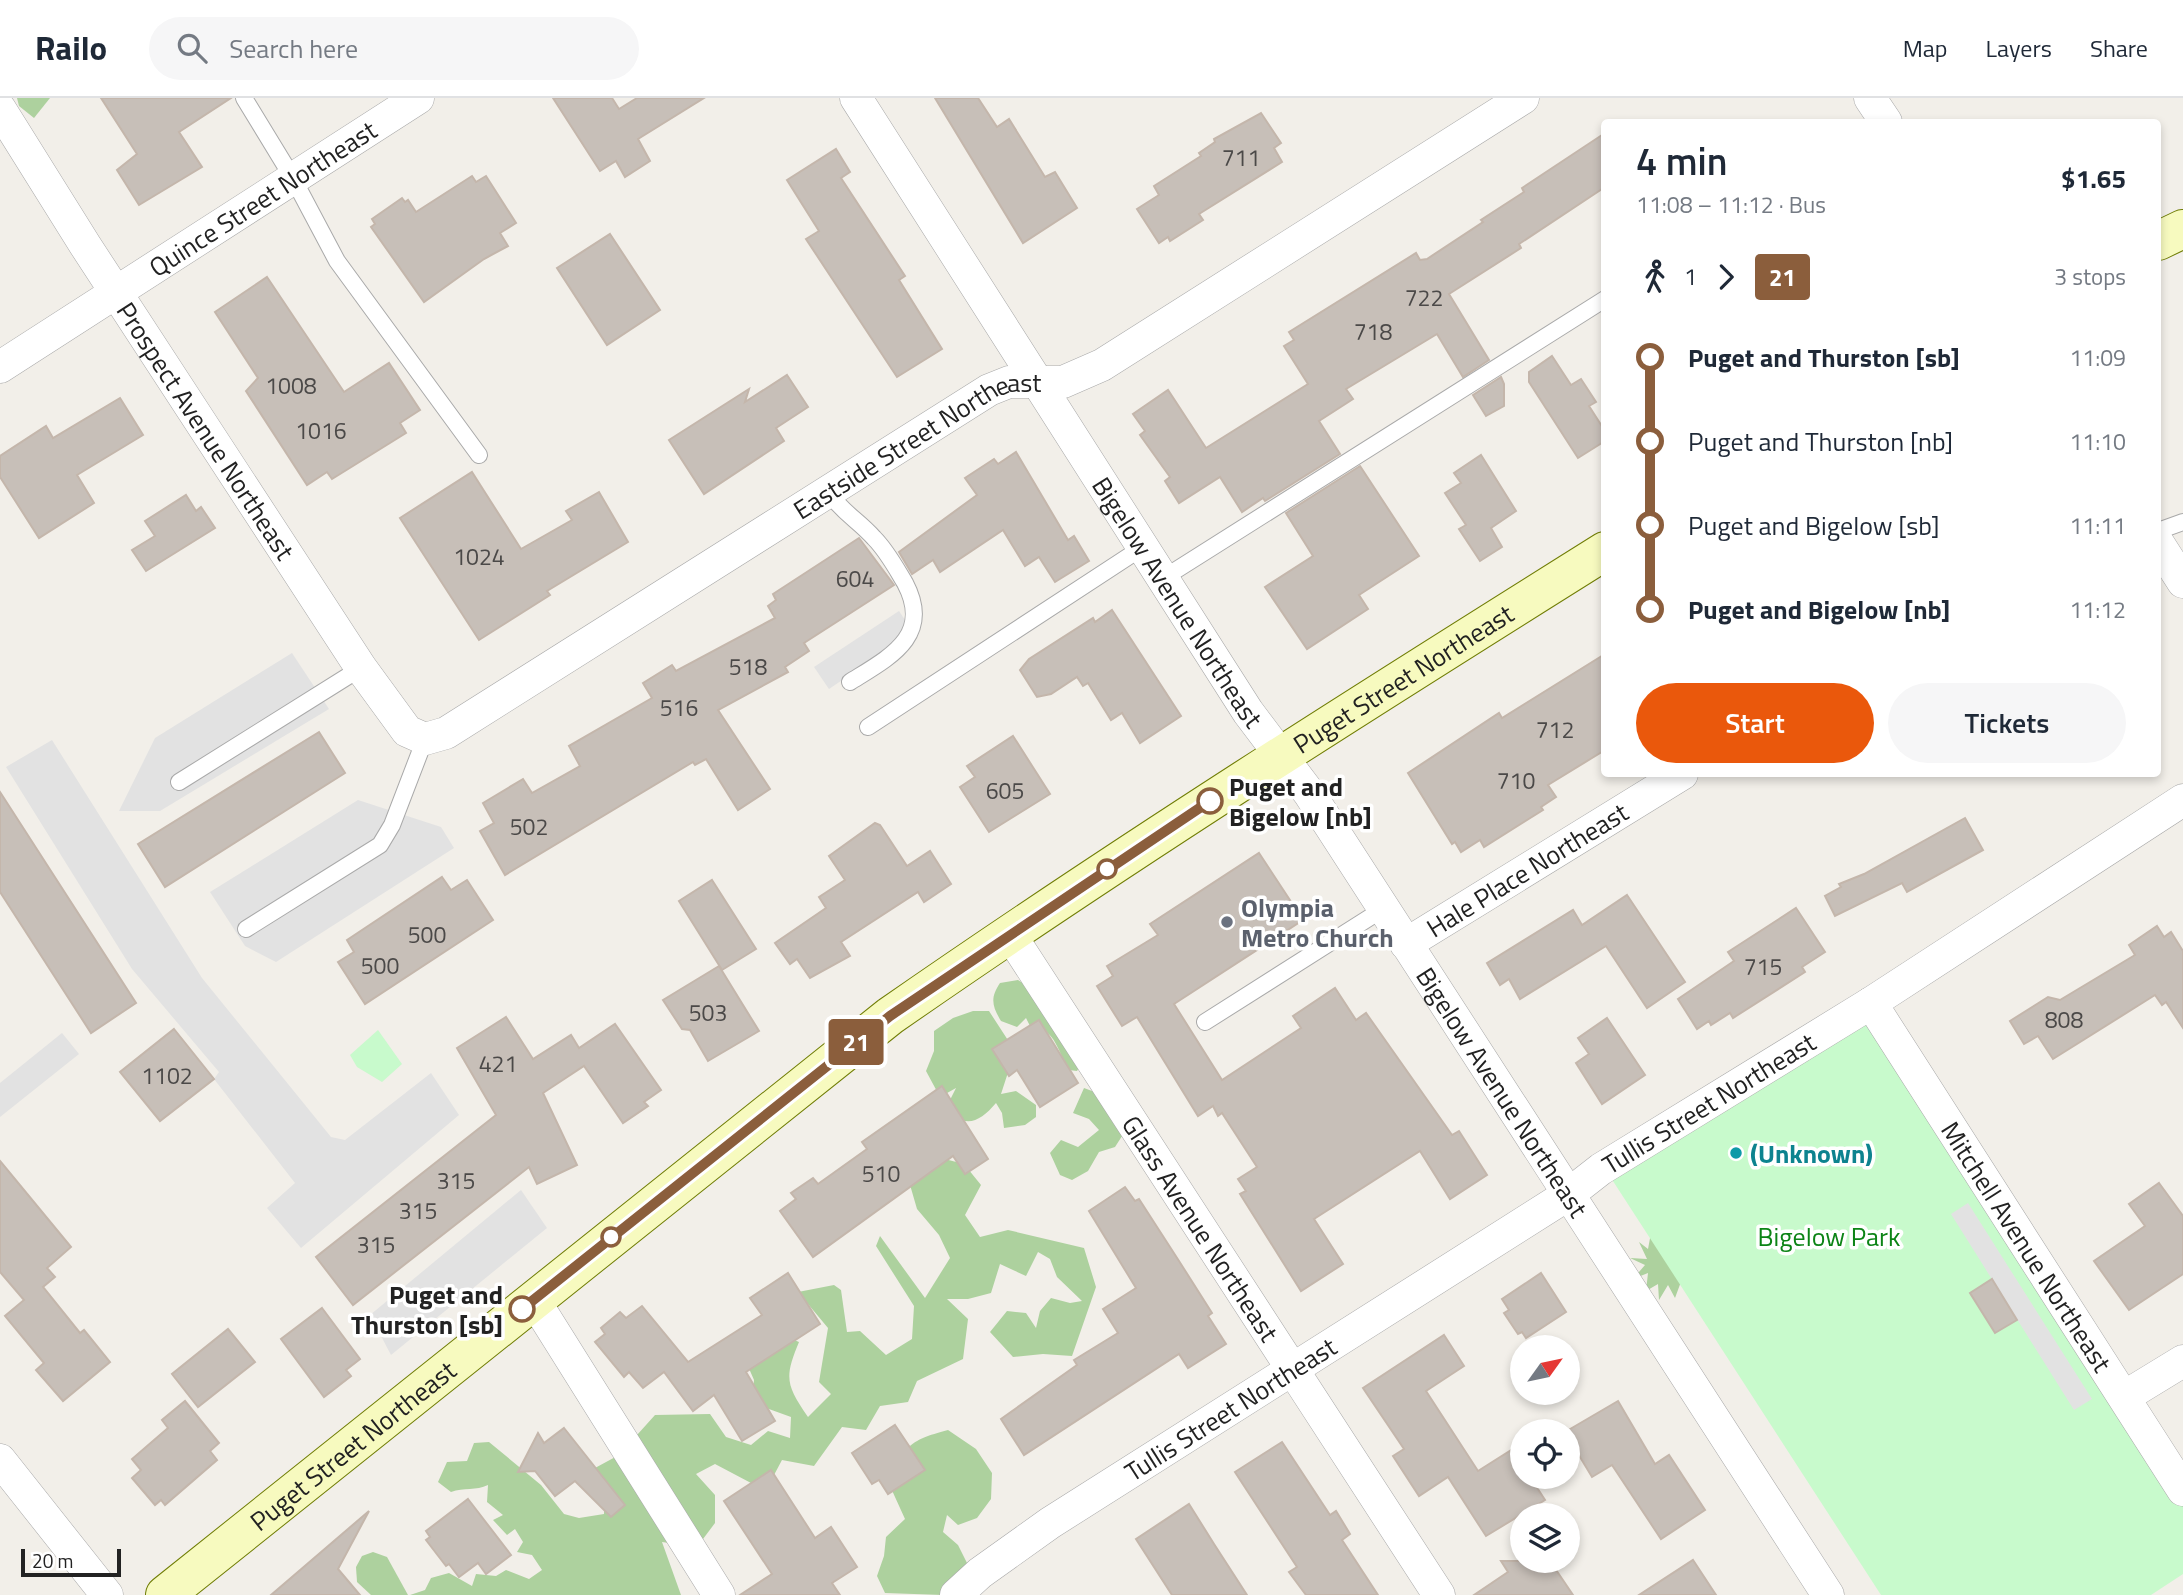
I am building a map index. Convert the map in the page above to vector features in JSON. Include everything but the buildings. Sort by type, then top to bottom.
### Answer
[{"type":"street","name":"Quince Street Northeast","points":[[0,367],[418,98]]},
{"type":"street","name":"Bigelow Avenue Northeast","points":[[856,98],[1248,712],[1309,793],[1828,1595]]},
{"type":"street","name":"Eastside Street Northeast","points":[[425,739],[446,733],[989,390],[1009,382],[1063,382],[1102,365],[1355,208],[1523,98]]},
{"type":"street","name":"Prospect Avenue Northeast","points":[[0,109],[361,668],[407,731],[425,739]]},
{"type":"street","points":[[2161,240],[2183,229]]},
{"type":"street","points":[[2161,548],[2183,582]]},
{"type":"street","name":"Puget Street Northeast","points":[[165,1595],[890,1016],[1009,933],[1281,754],[1601,554]]},
{"type":"street","name":"Hale Place Northeast","points":[[1406,944],[1677,777]]},
{"type":"street","name":"Tullis Street Northeast","points":[[956,1595],[1027,1538],[1292,1367],[1569,1194],[1601,1169],[1871,1003],[2183,800]]},
{"type":"street","name":"Glass Avenue Northeast","points":[[1009,933],[1438,1595]]},
{"type":"street","name":"Mitchell Avenue Northeast","points":[[1871,1003],[2183,1490]]},
{"type":"street","points":[[534,1300],[719,1595]]},
{"type":"street","points":[[2123,1396],[2183,1361]]},
{"type":"street","points":[[0,1460],[107,1595]]},
{"type":"lane","points":[[244,98],[294,180],[337,261],[479,455]]},
{"type":"lane","points":[[1163,579],[1601,302]]},
{"type":"lane","points":[[828,492],[843,513],[874,537],[900,573],[914,605],[913,629],[902,645],[885,660],[850,682]]},
{"type":"lane","points":[[2161,530],[2183,522]]},
{"type":"lane","points":[[868,727],[1143,547]]},
{"type":"lane","points":[[179,782],[361,668]]},
{"type":"lane","points":[[246,929],[380,845],[392,825],[425,739]]},
{"type":"lane","points":[[1205,1022],[1383,909]]},
{"type":"green space","points":[[17,98],[50,98],[34,118],[19,106]]},
{"type":"green space","points":[[1018,980],[1026,985],[1080,1066],[1077,1071],[1069,1070],[1055,1042],[1046,1031],[1031,1028],[1026,1018],[1017,1027],[1001,1021],[994,1006],[995,993],[1000,983]]},
{"type":"green space","points":[[973,1011],[989,1011],[1015,1051],[1001,1094],[1016,1091],[1036,1105],[1036,1117],[1025,1125],[1004,1128],[1002,1113],[996,1103],[978,1119],[959,1119],[947,1106],[956,1088],[940,1097],[926,1071],[934,1051],[934,1031],[953,1018]]},
{"type":"green space","name":"Bigelow Park","points":[[1866,1014],[2183,1506],[2183,1574],[2151,1595],[1881,1595],[1611,1178]]},
{"type":"green space","points":[[378,1030],[402,1064],[382,1082],[357,1067],[350,1055]]},
{"type":"green space","points":[[1084,1088],[1100,1094],[1124,1133],[1115,1147],[1099,1152],[1088,1171],[1072,1180],[1060,1175],[1050,1153],[1061,1140],[1078,1147],[1099,1130],[1089,1119],[1073,1113]]},
{"type":"green space","points":[[937,1157],[964,1164],[981,1185],[965,1215],[980,1237],[1008,1230],[1084,1248],[1096,1287],[1072,1356],[1043,1354],[1013,1357],[990,1332],[1007,1311],[1026,1313],[1036,1328],[1040,1311],[1051,1298],[1070,1303],[1082,1301],[1057,1277],[1050,1259],[1038,1252],[1026,1276],[1000,1264],[991,1293],[968,1299],[947,1299],[968,1319],[963,1359],[917,1381],[908,1402],[880,1406],[866,1430],[842,1427],[814,1466],[782,1460],[774,1475],[751,1483],[715,1464],[696,1474],[715,1495],[715,1523],[697,1547],[662,1542],[681,1595],[410,1595],[425,1590],[431,1578],[449,1573],[472,1586],[476,1574],[496,1576],[506,1570],[529,1579],[542,1570],[532,1555],[517,1552],[523,1542],[515,1529],[507,1535],[493,1520],[503,1515],[487,1502],[488,1485],[451,1492],[438,1482],[447,1462],[467,1461],[474,1443],[489,1442],[541,1485],[564,1514],[579,1518],[604,1514],[605,1489],[595,1468],[619,1455],[655,1415],[710,1414],[726,1437],[751,1445],[768,1431],[790,1438],[791,1417],[752,1403],[754,1380],[741,1350],[763,1327],[799,1342],[789,1373],[795,1397],[808,1417],[831,1394],[819,1382],[828,1328],[798,1292],[834,1285],[841,1290],[847,1332],[860,1331],[886,1355],[912,1339],[914,1306],[876,1246],[880,1236],[925,1298],[950,1258],[939,1235],[917,1209],[908,1178]]},
{"type":"green space","points":[[1651,1233],[1682,1279],[1675,1298],[1668,1285],[1659,1300],[1658,1284],[1646,1291],[1648,1273],[1633,1279],[1645,1265],[1630,1258],[1647,1259],[1639,1242],[1648,1249]]},
{"type":"green space","points":[[948,1430],[976,1449],[992,1473],[991,1499],[977,1518],[958,1525],[947,1515],[943,1532],[958,1545],[967,1563],[943,1595],[885,1593],[877,1576],[884,1556],[886,1537],[905,1519],[890,1486],[899,1462],[915,1442]]},
{"type":"green space","points":[[373,1552],[387,1557],[408,1595],[371,1595],[357,1582],[356,1567],[362,1556]]},
{"type":"shaded area","points":[[899,611],[913,632],[829,689],[814,667]]},
{"type":"shaded area","points":[[292,653],[329,709],[160,811],[119,811],[155,738]]},
{"type":"shaded area","points":[[52,740],[202,978],[331,1137],[345,1140],[431,1073],[459,1115],[301,1248],[267,1208],[295,1183],[214,1079],[219,1072],[132,969],[6,767]]},
{"type":"shaded area","points":[[358,800],[441,827],[454,848],[276,962],[245,946],[210,892]]},
{"type":"shaded area","points":[[62,1033],[79,1054],[0,1117],[0,1083]]},
{"type":"shaded area","points":[[521,1190],[547,1228],[391,1355],[370,1315]]},
{"type":"shaded area","points":[[1968,1203],[2092,1399],[2074,1410],[1951,1214]]},
{"type":"bus line","name":"21","points":[[522,1309],[772,1107],[890,1016],[1009,933],[1210,801]]},
{"type":"place","name":"Puget and Bigelow [nb]","points":[[1210,801]]},
{"type":"place","name":"Olympia Metro Church","points":[[1227,922]]},
{"type":"place","name":"(Unknown)","points":[[1736,1153]]},
{"type":"place","name":"Puget and Thurston [sb]","points":[[522,1309]]}]
